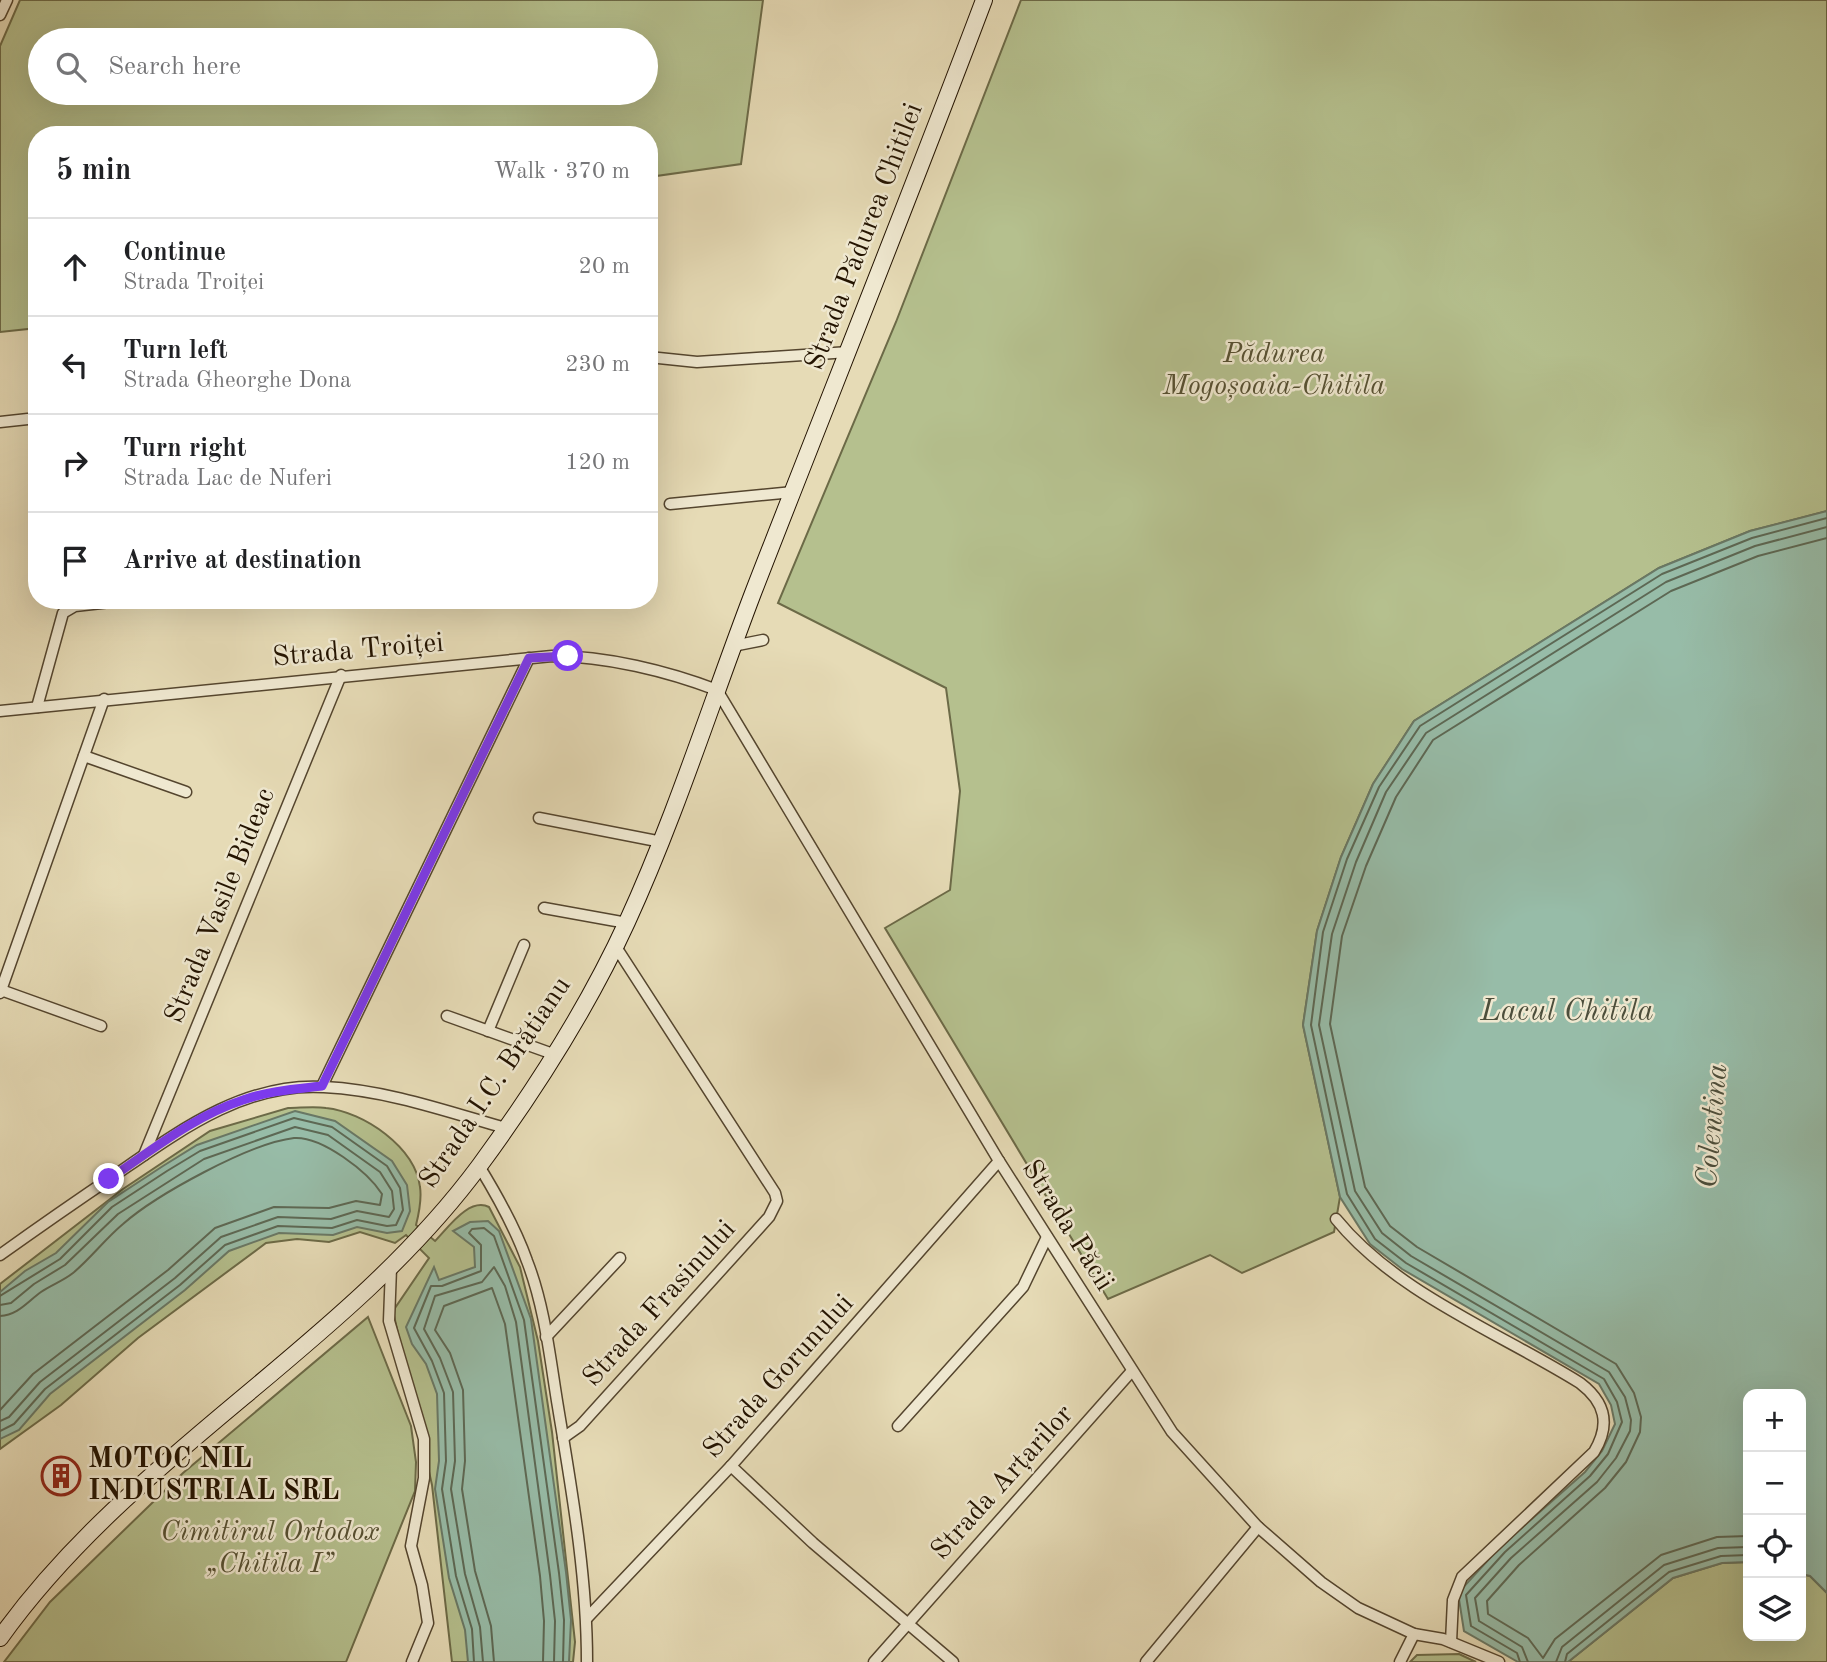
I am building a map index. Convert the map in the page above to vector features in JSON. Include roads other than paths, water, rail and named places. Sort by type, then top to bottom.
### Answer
[{"type":"main road","name":"Strada Pădurea Chitilei","points":[[793,492],[984,0]]},
{"type":"main road","name":"Strada I.C. Brătianu","points":[[0,1638],[58,1568],[118,1507],[391,1268],[479,1166],[553,1054],[616,947],[662,842],[733,646],[793,492]]},
{"type":"street","points":[[0,15],[6,0]]},
{"type":"street","points":[[658,358],[697,362],[849,352]]},
{"type":"street","points":[[0,422],[28,419]]},
{"type":"street","points":[[670,504],[793,492]]},
{"type":"street","points":[[37,708],[63,613],[70,609]]},
{"type":"street","points":[[733,646],[763,640]]},
{"type":"street","name":"Strada Troiței","points":[[0,711],[568,656],[604,661],[694,681],[717,690]]},
{"type":"street","points":[[322,1086],[529,658]]},
{"type":"street","name":"Strada Vasile Bideac","points":[[144,1155],[341,676]]},
{"type":"street","name":"Strada Păcii","points":[[717,690],[999,1161],[1172,1432],[1258,1527],[1339,1595],[1358,1608],[1414,1634],[1451,1642],[1499,1662]]},
{"type":"street","points":[[101,1026],[1,991],[104,699]]},
{"type":"street","points":[[84,756],[186,792]]},
{"type":"street","points":[[539,818],[662,842]]},
{"type":"street","points":[[544,908],[627,923]]},
{"type":"street","points":[[488,1031],[524,945]]},
{"type":"street","name":"Strada Frasinului","points":[[563,1438],[580,1426],[769,1217],[777,1200],[616,947]]},
{"type":"street","points":[[447,1016],[553,1054]]},
{"type":"street","points":[[0,1255],[198,1120],[244,1099],[322,1086],[405,1099],[505,1128]]},
{"type":"street","name":"Strada Gorunului","points":[[587,1618],[730,1466],[999,1161]]},
{"type":"street","points":[[479,1166],[506,1211],[527,1261],[546,1337],[563,1438],[587,1618],[587,1662]]},
{"type":"street","points":[[1336,1219],[1352,1239],[1405,1282],[1580,1383],[1592,1392],[1605,1417],[1605,1430],[1594,1452],[1462,1577],[1453,1600],[1451,1642]]},
{"type":"street","points":[[898,1426],[1023,1287],[1047,1237]]},
{"type":"street","points":[[546,1337],[620,1258]]},
{"type":"street","points":[[391,1268],[389,1321],[424,1439],[424,1478],[411,1546],[422,1585],[428,1623],[412,1662]]},
{"type":"street","name":"Strada Arțarilor","points":[[874,1662],[1132,1372]]},
{"type":"street","points":[[730,1466],[953,1662]]},
{"type":"street","points":[[1146,1662],[1258,1527]]},
{"type":"street","points":[[1400,1662],[1414,1634]]},
{"type":"water","name":"Lacul Chitila","points":[[1827,511],[1827,1593],[1806,1575],[1806,1389],[1743,1389],[1743,1562],[1722,1563],[1673,1578],[1568,1662],[1518,1662],[1464,1631],[1458,1593],[1500,1547],[1585,1472],[1602,1451],[1615,1424],[1611,1405],[1599,1384],[1402,1269],[1370,1244],[1340,1197],[1303,1025],[1317,931],[1341,857],[1373,784],[1414,721],[1659,568],[1750,531]]},
{"type":"water","points":[[295,1111],[335,1121],[392,1161],[407,1185],[410,1211],[402,1231],[387,1233],[357,1227],[333,1235],[279,1233],[229,1251],[185,1290],[50,1394],[19,1430],[0,1439],[0,1292],[25,1271],[56,1253],[108,1202],[197,1145]]},
{"type":"water","points":[[488,1221],[499,1231],[531,1319],[566,1572],[571,1620],[569,1662],[468,1662],[465,1630],[449,1578],[435,1489],[439,1461],[437,1394],[426,1364],[412,1344],[406,1327],[434,1267],[439,1280],[475,1267],[474,1247],[453,1231],[470,1222]]},
{"type":"place","name":"MOTOC NIL INDUSTRIAL SRL","points":[[61,1476]]},
{"type":"park label","name":"Pădurea Mogoșoaia-Chitila","points":[[1274,371]]},
{"type":"park label","name":"Cimitirul Ortodox „Chitila I”","points":[[270,1549]]},
{"type":"water label","name":"Colentina","points":[[1713,1126]]}]
